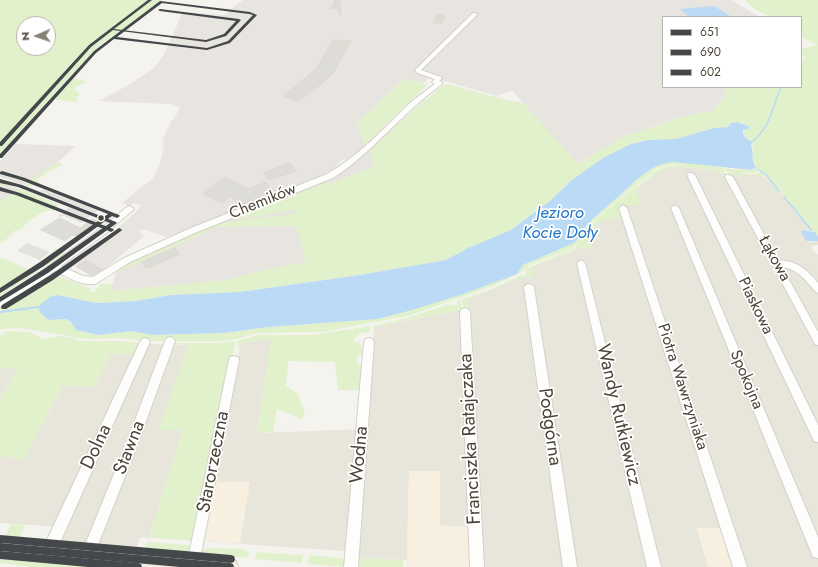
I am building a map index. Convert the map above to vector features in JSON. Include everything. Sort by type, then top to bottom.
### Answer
[{"type":"main road","points":[[0,547],[230,567]]},
{"type":"street","name":"Chemików","points":[[50,268],[88,281],[97,280],[127,260],[194,230],[333,174],[374,142],[437,82],[439,78],[419,72],[418,70],[475,14]]},
{"type":"street","name":"Piaskowa","points":[[692,175],[818,437]]},
{"type":"street","name":"Łąkowa","points":[[729,178],[818,341]]},
{"type":"street","name":"Piotra Wawrzyniaka","points":[[623,208],[740,567]]},
{"type":"street","name":"Spokojna","points":[[675,208],[818,552]]},
{"type":"street","points":[[0,303],[108,228],[130,209]]},
{"type":"street","name":"Wandy Rutkiewicz","points":[[581,263],[654,567]]},
{"type":"street","points":[[776,263],[794,265],[801,270],[818,289]]},
{"type":"street","name":"Chemików","points":[[14,294],[44,276],[67,273]]},
{"type":"street","name":"Podgórna","points":[[528,287],[570,567]]},
{"type":"street","points":[[0,300],[14,294]]},
{"type":"street","name":"Franciszka Ratajczaka","points":[[465,312],[478,567]]},
{"type":"street","name":"Dolna","points":[[49,551],[145,342]]},
{"type":"street","name":"Stawna","points":[[87,555],[130,449],[170,342]]},
{"type":"street","name":"Wodna","points":[[351,567],[369,342]]},
{"type":"street","name":"Starorzeczna","points":[[193,564],[234,360]]},
{"type":"shaded area","points":[[243,0],[731,0],[758,16],[662,16],[662,88],[733,88],[711,112],[704,112],[670,120],[645,130],[626,135],[445,243],[307,262],[230,280],[110,291],[118,267],[195,232],[336,176],[442,86],[447,84],[498,98],[523,103],[512,90],[497,96],[430,77],[424,83],[404,79],[357,123],[366,146],[348,159],[342,160],[333,170],[279,194],[167,237],[143,229],[139,232],[145,235],[94,278],[72,264],[117,229],[142,206],[134,203],[128,208],[126,207],[127,205],[122,203],[153,178],[160,164],[164,147],[162,146],[164,142],[162,141],[172,120],[180,108],[172,104],[99,101],[132,83],[154,68],[164,55],[181,16],[185,12],[224,15]]},
{"type":"shaded area","points":[[16,144],[76,146],[58,162],[24,185],[0,177],[0,162]]},
{"type":"shaded area","points":[[674,166],[706,169],[724,174],[726,177],[726,174],[762,175],[783,196],[810,230],[803,230],[801,232],[806,241],[818,241],[818,245],[810,246],[818,255],[818,567],[747,567],[734,529],[697,528],[708,567],[482,567],[440,525],[440,471],[409,471],[407,560],[357,558],[358,552],[140,537],[137,547],[58,541],[64,527],[0,523],[0,456],[24,459],[63,385],[94,387],[111,353],[142,355],[147,344],[189,345],[159,429],[183,430],[149,537],[240,543],[213,482],[241,343],[272,338],[257,433],[367,429],[374,327],[461,310],[468,306],[468,299],[522,277],[532,277],[531,267],[581,248],[592,248],[588,232],[605,219],[624,219],[620,205],[660,170]]},
{"type":"shaded area","points":[[0,185],[8,185],[19,189],[0,202]]},
{"type":"shaded area","points":[[43,189],[98,210],[95,213],[39,191]]},
{"type":"shaded area","points":[[69,207],[91,215],[81,223],[64,216],[57,217]]},
{"type":"shaded area","points":[[27,243],[50,252],[40,260],[17,251]]},
{"type":"shaded area","points":[[0,368],[17,370],[0,399]]},
{"type":"shaded area","points":[[409,471],[440,471],[440,525],[470,527],[472,567],[407,567]]},
{"type":"shaded area","points":[[213,482],[250,482],[240,543],[202,541]]},
{"type":"shaded area","points":[[697,528],[722,528],[735,567],[708,567]]},
{"type":"green space","points":[[0,0],[162,0],[145,14],[98,46],[0,153]]},
{"type":"green space","points":[[745,0],[818,0],[818,236],[815,232],[810,230],[783,196],[762,175],[728,175],[726,169],[723,168],[727,178],[724,174],[706,169],[687,167],[686,165],[686,167],[663,169],[658,172],[636,191],[641,205],[620,205],[624,219],[605,219],[588,232],[592,248],[581,248],[531,267],[533,277],[526,277],[525,272],[527,268],[574,249],[595,220],[637,186],[639,187],[638,186],[657,170],[682,165],[668,165],[655,170],[595,219],[575,246],[571,249],[529,265],[522,272],[490,287],[411,315],[322,332],[258,333],[236,339],[221,341],[146,341],[118,338],[87,339],[19,328],[0,329],[0,306],[48,277],[61,277],[91,289],[89,291],[95,292],[100,284],[112,284],[110,291],[227,280],[272,268],[306,262],[296,226],[216,227],[116,273],[117,270],[130,262],[218,223],[294,214],[294,210],[252,217],[227,219],[307,188],[329,182],[330,184],[375,166],[369,152],[415,108],[447,84],[524,104],[578,164],[626,135],[645,130],[677,118],[704,112],[711,112],[725,97],[725,91],[729,88],[802,88],[802,61],[806,59],[802,55],[802,49],[817,45],[802,38],[802,16],[771,16],[758,11]],"holes":[[[733,122],[741,122],[749,126],[748,129],[742,131],[746,138],[753,141],[752,157],[755,167],[766,174],[779,191],[761,172],[753,174],[739,172],[755,173],[759,171],[753,168],[738,170],[677,162],[661,164],[648,170],[600,212],[589,223],[574,243],[523,265],[317,323],[268,327],[224,333],[152,335],[132,331],[98,335],[82,332],[66,319],[48,320],[42,312],[57,295],[96,303],[136,301],[171,295],[240,292],[360,275],[446,260],[468,248],[511,230],[550,201],[572,180],[603,158],[631,144],[649,140],[676,139],[714,128],[728,127]]]},
{"type":"green space","points":[[74,78],[87,82],[74,88],[80,95],[75,97],[78,100],[76,102],[56,100],[57,97]]},
{"type":"green space","points":[[404,79],[411,81],[413,80],[427,85],[365,144],[357,123]]},
{"type":"green space","points":[[58,162],[63,165],[50,171],[30,186],[24,185]]},
{"type":"green space","points":[[11,186],[18,188],[58,204],[54,211],[45,211],[40,214],[18,231],[16,230],[12,233],[13,234],[0,244],[0,202],[19,189]]},
{"type":"green space","points":[[57,248],[65,253],[48,265],[39,263]]},
{"type":"green space","points":[[2,258],[32,271],[35,269],[38,271],[0,296],[0,260]]},
{"type":"green space","points":[[523,274],[523,277],[468,299],[468,306],[464,309],[462,299],[492,289]]},
{"type":"green space","points":[[460,299],[461,310],[374,327],[373,330],[373,326],[407,318],[450,304],[452,306],[458,304],[457,301]]},
{"type":"green space","points":[[371,326],[370,332],[360,333],[354,339],[354,342],[359,342],[364,352],[357,356],[357,363],[363,366],[362,390],[338,390],[335,362],[288,361],[285,385],[298,394],[305,414],[302,419],[277,409],[273,432],[257,433],[271,338],[241,343],[238,350],[237,341],[258,335],[312,335]]},
{"type":"green space","points":[[8,331],[31,332],[42,339],[61,336],[77,339],[78,341],[117,341],[142,343],[136,355],[111,353],[94,387],[63,385],[24,459],[0,456],[0,399],[17,370],[0,368],[0,336]]},
{"type":"green space","points":[[235,341],[195,537],[191,540],[149,537],[183,430],[158,430],[189,345],[170,344],[221,343]]},
{"type":"green space","points":[[11,524],[25,525],[19,538],[5,537]]},
{"type":"green space","points":[[147,542],[189,545],[190,547],[187,553],[145,549]]},
{"type":"green space","points":[[209,548],[244,549],[249,552],[248,557],[246,558],[202,554],[203,550]]},
{"type":"green space","points":[[257,552],[303,555],[302,563],[255,559]]},
{"type":"green space","points":[[0,553],[161,567],[32,567],[0,563]]},
{"type":"green space","points":[[309,555],[341,558],[345,560],[346,567],[308,564]]},
{"type":"green space","points":[[357,558],[403,560],[403,567],[358,567]]},
{"type":"water","points":[[714,6],[730,16],[688,16],[680,9]]},
{"type":"water","name":"Jezioro Kocie Doły","points":[[737,122],[749,126],[749,129],[743,130],[743,135],[754,142],[751,144],[753,162],[759,170],[754,168],[752,170],[673,162],[665,163],[650,170],[637,179],[587,225],[574,243],[523,265],[517,274],[463,294],[412,310],[377,319],[268,327],[224,333],[152,335],[132,331],[98,335],[76,330],[71,322],[66,319],[48,320],[39,311],[40,305],[50,297],[57,295],[96,303],[136,301],[171,295],[240,292],[360,275],[446,260],[468,248],[511,230],[550,201],[572,180],[603,158],[631,144],[649,140],[676,139],[714,128],[728,127],[731,123]]},
{"type":"water","points":[[803,230],[815,232],[818,236],[818,241],[806,241],[801,232]]},
{"type":"building","points":[[334,0],[340,0],[341,15],[337,8],[329,9],[335,3]]},
{"type":"building","points":[[437,14],[445,15],[442,23],[434,23]]},
{"type":"building","points":[[333,40],[351,41],[333,73],[298,102],[283,96],[316,69]]},
{"type":"building","points":[[290,163],[296,171],[269,180],[264,173]]},
{"type":"building","points":[[225,177],[249,189],[266,182],[273,191],[275,190],[277,192],[239,207],[231,196],[222,203],[203,194]]},
{"type":"building","points":[[60,218],[80,228],[92,219],[101,222],[81,238],[72,235],[65,241],[41,230]]},
{"type":"building","points":[[175,248],[179,254],[146,269],[142,262]]},
{"type":"building","points":[[86,260],[102,270],[91,275],[77,267]]},
{"type":"waterway","points":[[753,141],[759,136],[767,123],[781,88]]},
{"type":"waterway","points":[[759,170],[766,175],[779,191]]},
{"type":"waterway","points":[[784,197],[801,217]]},
{"type":"waterway","points":[[800,216],[811,230]]},
{"type":"waterway","points":[[0,312],[39,307]]},
{"type":"transit line","name":"602","points":[[0,145],[90,46],[150,0]]},
{"type":"transit line","name":"651","points":[[113,38],[207,49],[229,42],[255,15],[250,13],[161,2]]},
{"type":"transit line","name":"651","points":[[0,157],[95,52],[161,2]]},
{"type":"transit line","name":"602","points":[[114,30],[206,41],[225,35],[239,20],[160,10]]},
{"type":"transit line","name":"602","points":[[2,173],[23,179],[117,216]]},
{"type":"transit line","name":"651","points":[[0,181],[20,186],[114,223]]},
{"type":"transit line","name":"690","points":[[0,189],[18,194],[111,230]]},
{"type":"transit line","name":"602","points":[[0,291],[42,264],[109,216]]},
{"type":"transit line","name":"651","points":[[0,300],[46,271],[114,223]]},
{"type":"transit line","name":"690","points":[[4,307],[51,278],[119,230]]},
{"type":"transit line","name":"602","points":[[1,539],[231,559]]},
{"type":"transit line","name":"651","points":[[0,547],[230,567]]},
{"type":"transit line","name":"690","points":[[0,555],[138,567]]}]
